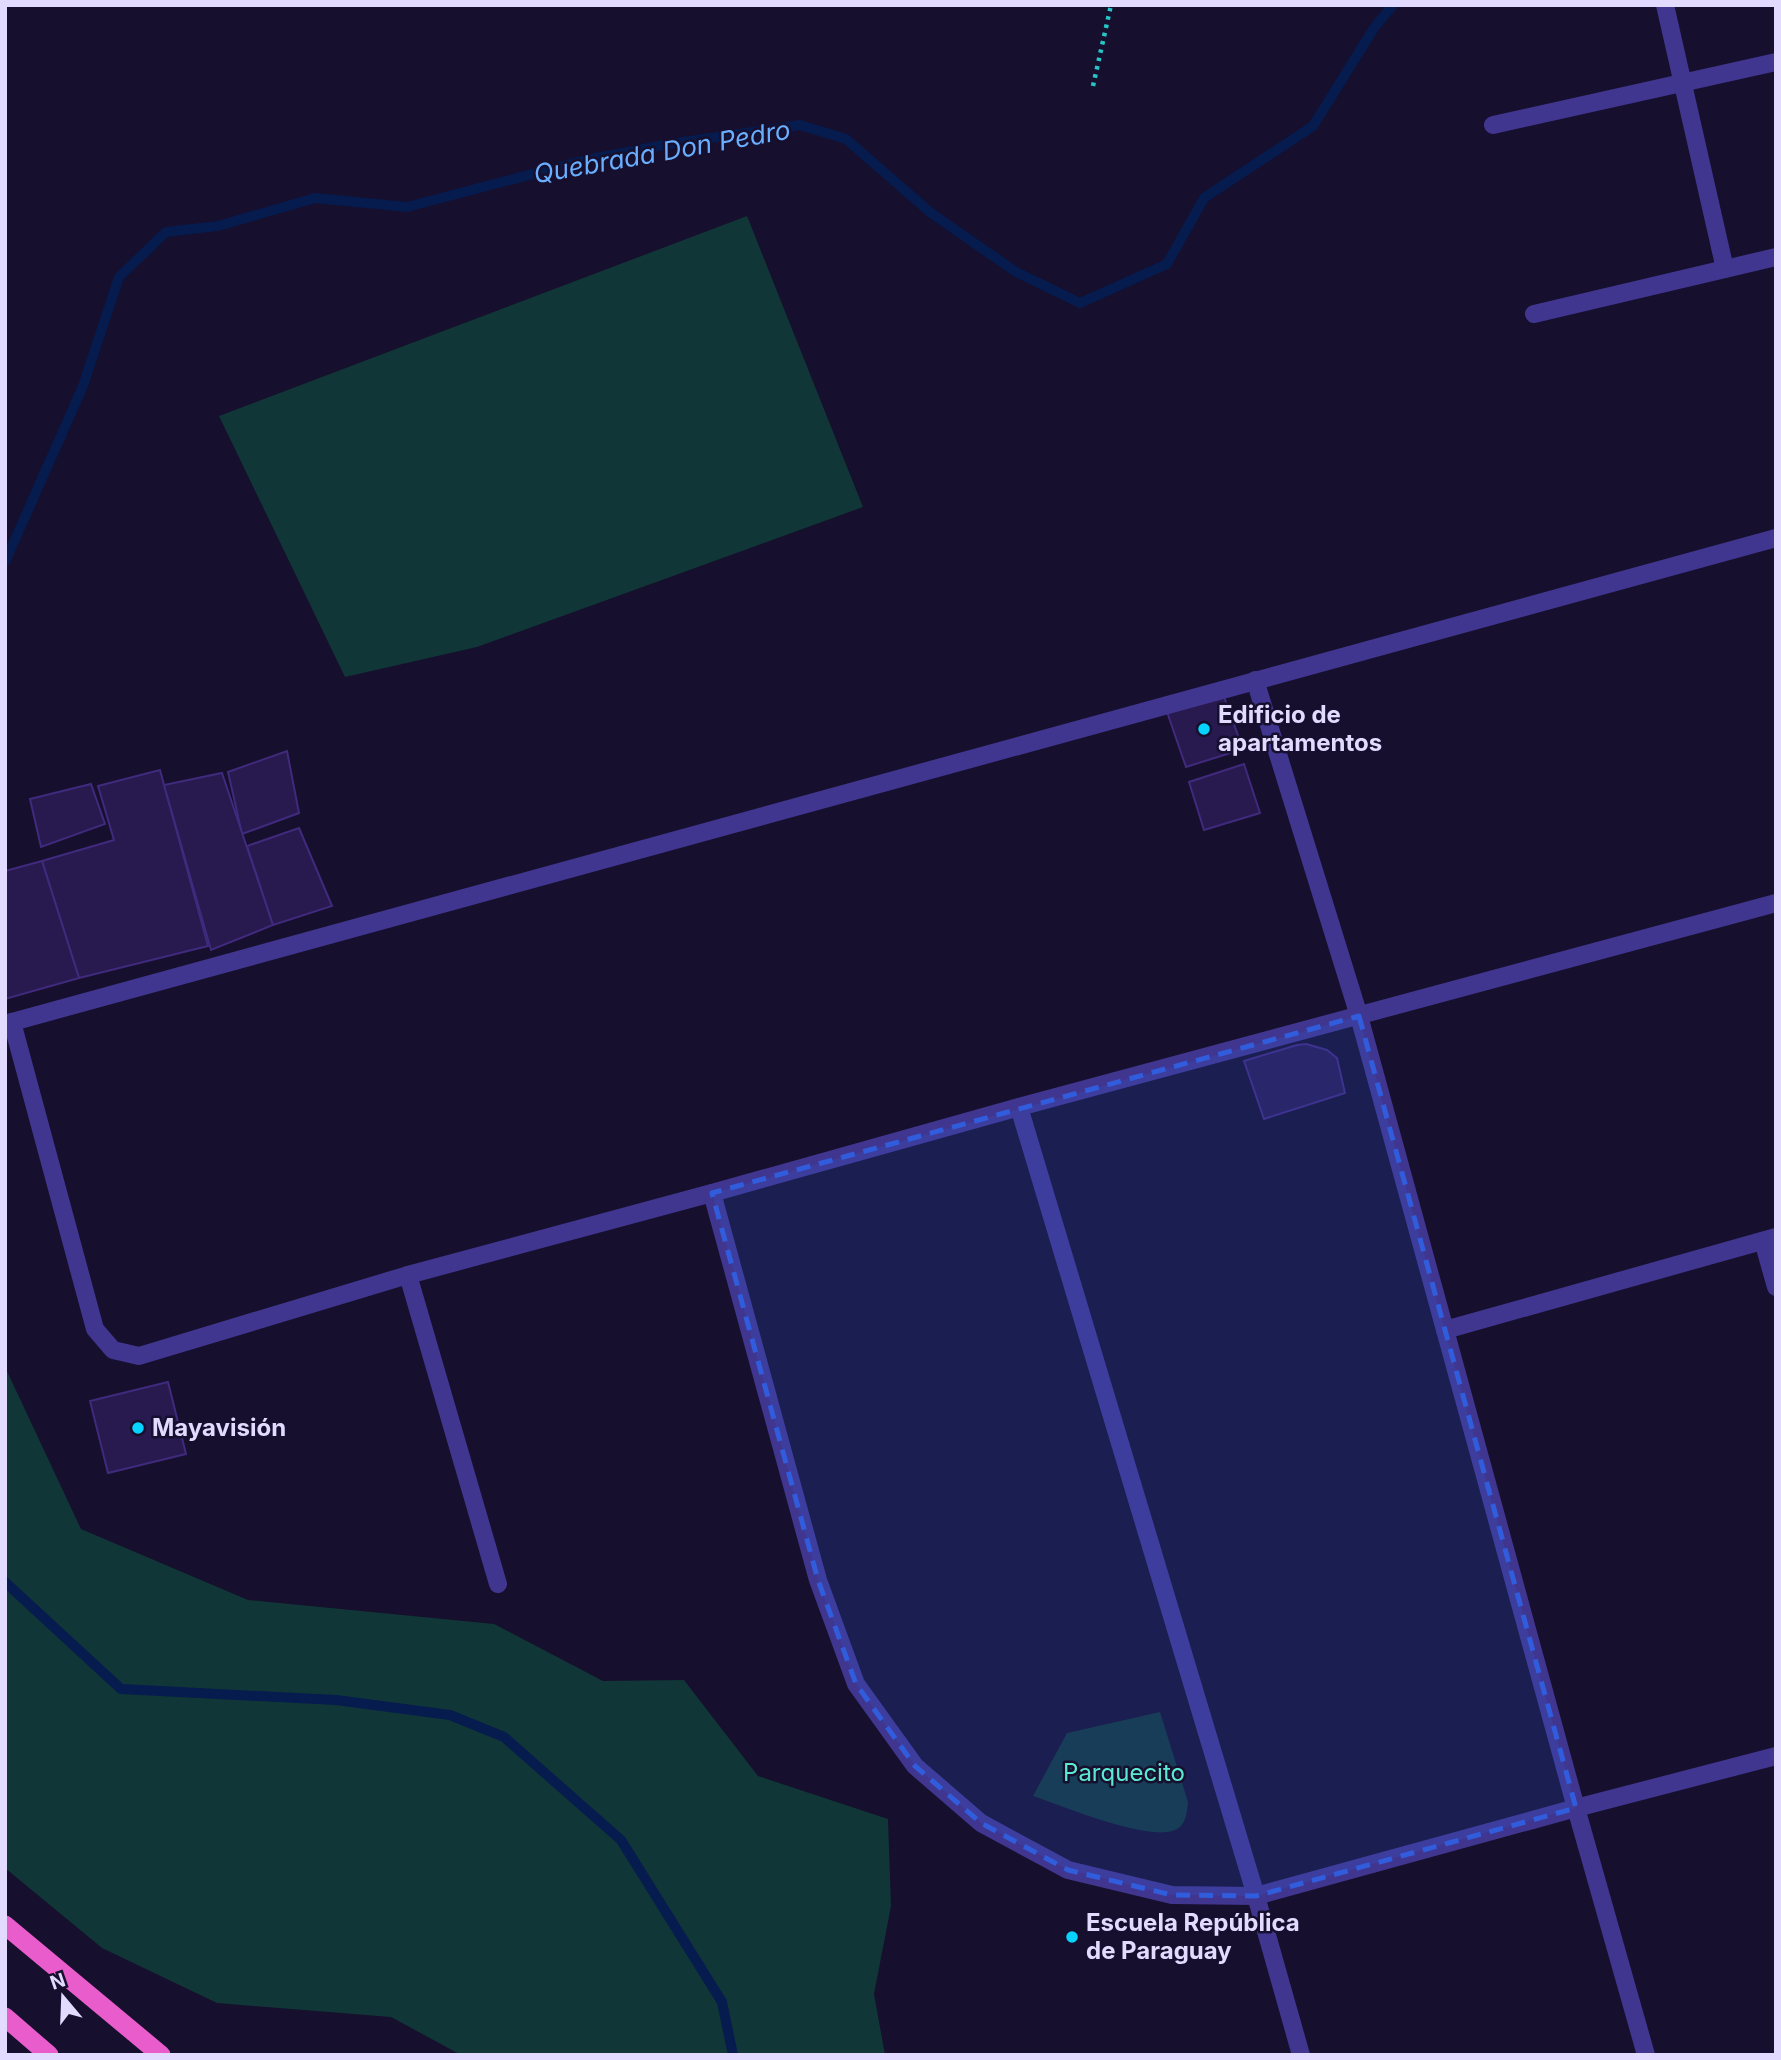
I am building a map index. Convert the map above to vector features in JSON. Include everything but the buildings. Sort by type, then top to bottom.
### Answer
[{"type":"highway","points":[[5,1925],[161,2055]]},
{"type":"highway","points":[[5,2017],[49,2055]]},
{"type":"street","points":[[1665,5],[1725,269]]},
{"type":"street","points":[[1493,125],[1776,62]]},
{"type":"street","points":[[1534,314],[1776,257]]},
{"type":"street","points":[[1776,538],[9,1023],[95,1329],[113,1350],[139,1356],[408,1275],[1776,903]]},
{"type":"street","points":[[1255,680],[1359,1016],[1646,2055]]},
{"type":"street","points":[[1019,1107],[1256,1896],[1301,2055]]},
{"type":"street","points":[[712,1193],[818,1580],[856,1684],[915,1766],[981,1824],[1068,1870],[1172,1895],[1256,1896],[1776,1756]]},
{"type":"street","points":[[1445,1330],[1769,1239],[1776,1287]]},
{"type":"street","points":[[408,1275],[498,1584]]},
{"type":"path","points":[[1093,86],[1111,5]]},
{"type":"highlighted area","points":[[1359,1016],[1576,1808],[1256,1896],[1172,1895],[1068,1870],[981,1823],[915,1766],[856,1684],[818,1580],[712,1193]]},
{"type":"green space","points":[[747,216],[863,507],[477,647],[345,677],[219,416]]},
{"type":"green space","points":[[5,1367],[81,1529],[248,1600],[494,1624],[603,1681],[684,1680],[758,1776],[888,1819],[891,1906],[874,1994],[885,2055],[461,2055],[391,2017],[217,2003],[102,1948],[5,1868]]},
{"type":"green space","name":"Parquecito","points":[[1160,1712],[1188,1802],[1185,1818],[1179,1828],[1163,1832],[1127,1827],[1033,1796],[1067,1733]]},
{"type":"waterway","name":"Quebrada Don Pedro","points":[[5,562],[83,386],[119,277],[166,232],[218,226],[315,198],[407,207],[586,160],[669,144],[800,125],[846,139],[931,213],[1016,272],[1080,303],[1167,264],[1204,198],[1313,126],[1374,28],[1393,5]]},
{"type":"waterway","points":[[5,1582],[121,1689],[336,1700],[450,1715],[504,1737],[621,1840],[722,2002],[733,2055]]},
{"type":"place","name":"Edificio de apartamentos","points":[[1204,729]]},
{"type":"place","name":"Mayavisión","points":[[138,1428]]},
{"type":"place","name":"Escuela República de Paraguay","points":[[1072,1937]]}]
